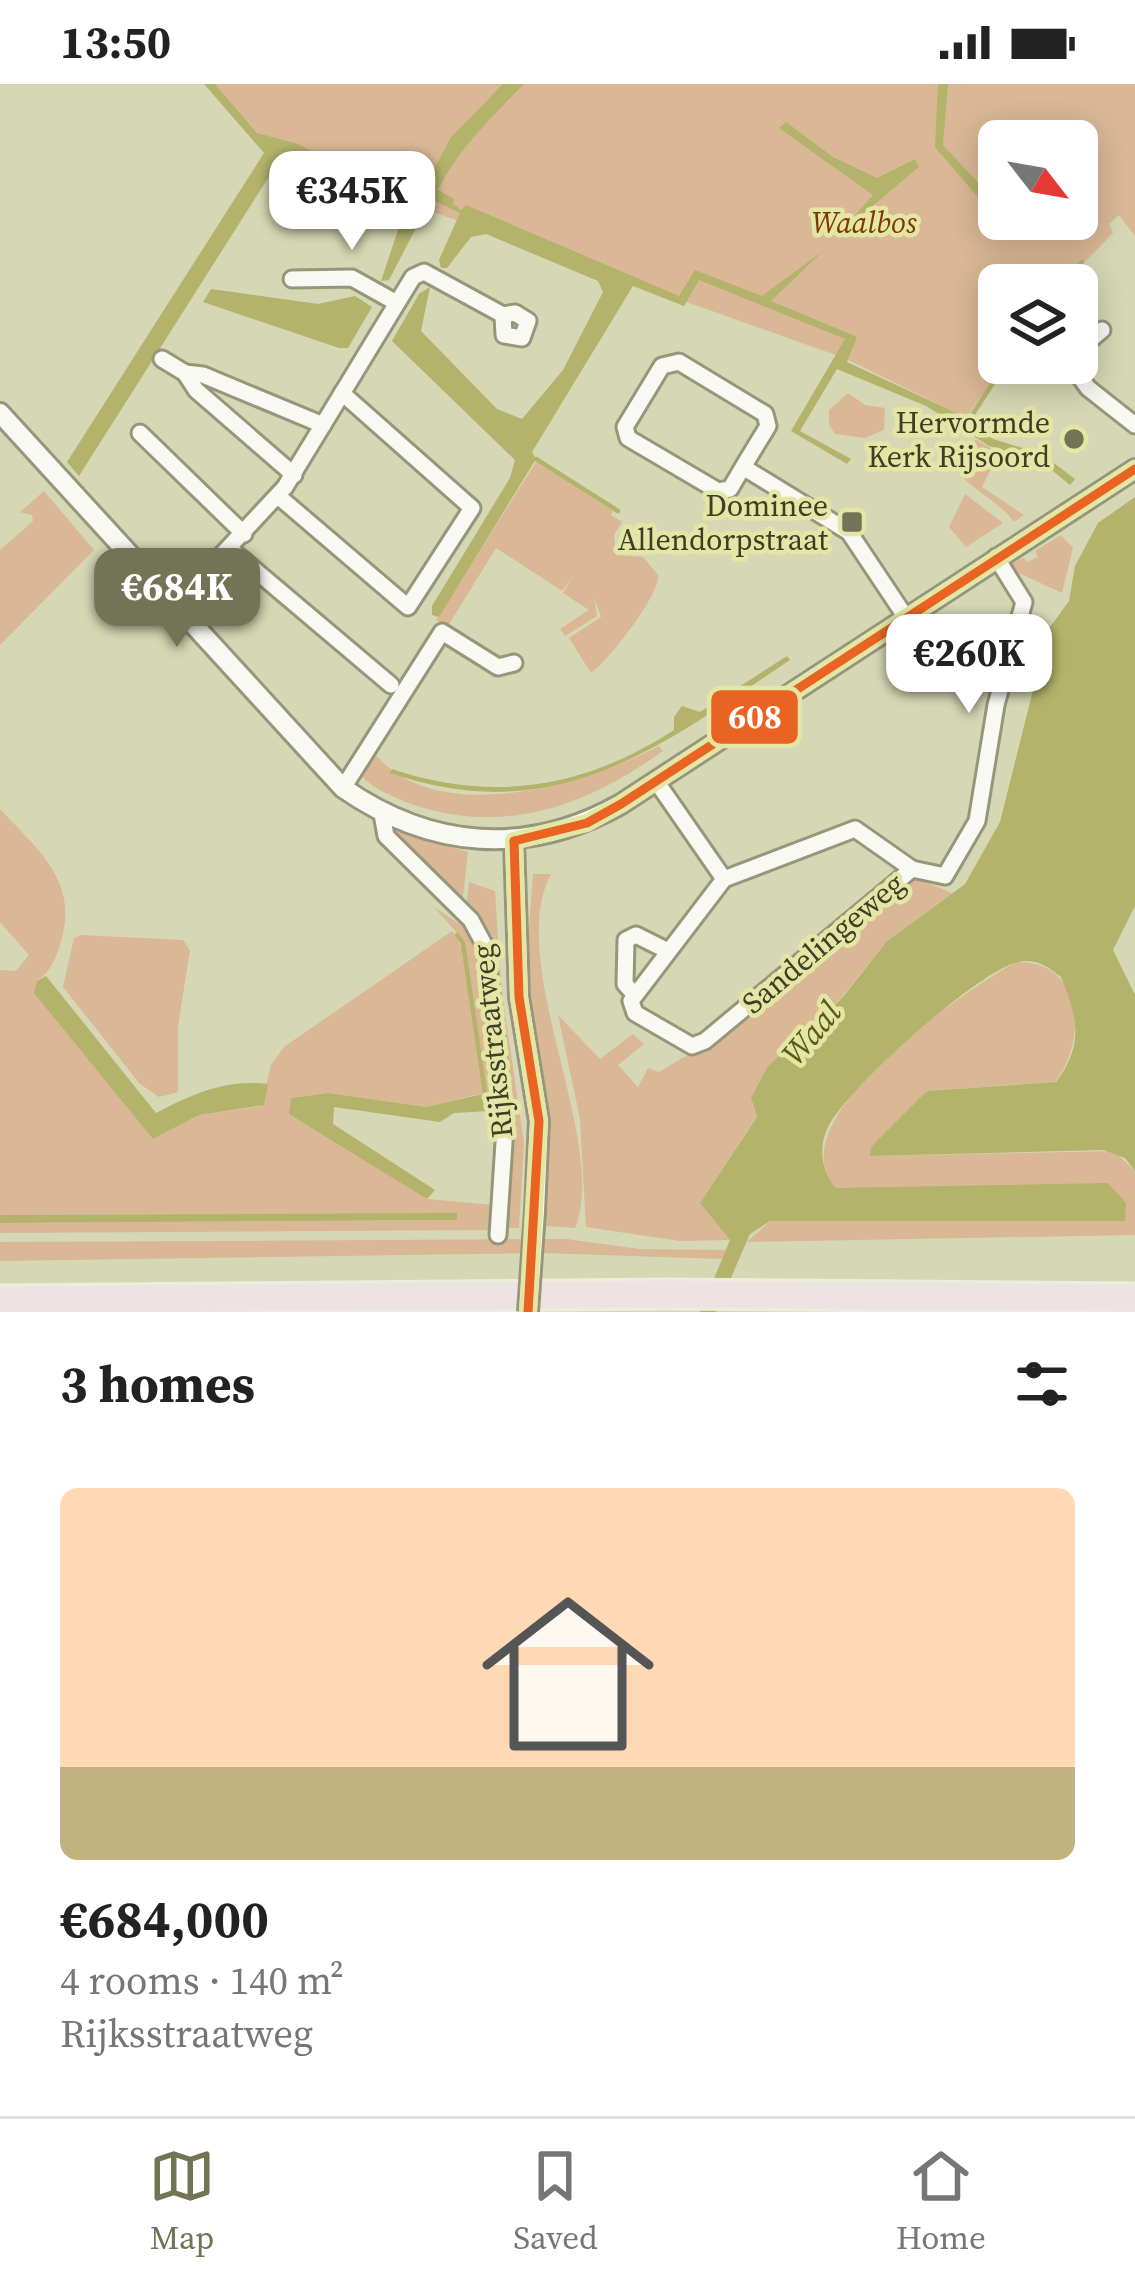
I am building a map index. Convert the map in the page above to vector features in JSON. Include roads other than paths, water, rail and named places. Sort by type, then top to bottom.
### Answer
[{"type":"highway","points":[[0,1300],[665,1294],[1135,1298]]},
{"type":"street","points":[[174,606],[294,475],[412,278],[424,272],[503,315]]},
{"type":"street","points":[[292,279],[352,278],[395,302]]},
{"type":"street","points":[[1098,333],[1102,330]]},
{"type":"street","points":[[161,359],[185,373],[323,425]]},
{"type":"street","points":[[670,360],[765,414],[768,426],[743,467],[730,488],[718,491],[628,438],[625,427],[670,360]]},
{"type":"street","points":[[185,373],[196,390],[294,475]]},
{"type":"street","points":[[1085,384],[1135,425]]},
{"type":"street","points":[[278,496],[408,607],[419,593],[472,508],[342,393]]},
{"type":"street","name":"Rijksstraatweg","points":[[0,413],[343,788],[382,814],[444,836],[514,841],[587,823],[1135,469]]},
{"type":"street","points":[[140,433],[244,534]]},
{"type":"street","points":[[743,467],[849,532],[905,616]]},
{"type":"street","points":[[230,549],[391,685]]},
{"type":"street","points":[[912,868],[936,878],[945,876],[977,821],[996,705],[1024,602],[996,556]]},
{"type":"street","points":[[343,788],[442,632],[498,667],[514,664]]},
{"type":"street","points":[[656,781],[724,879],[668,951],[633,993],[625,984],[626,940],[636,935],[668,951]]},
{"type":"street","name":"Rijksstraatweg","points":[[382,814],[386,836],[464,912],[486,948],[505,1127],[498,1235]]},
{"type":"street","name":"Sandelingeweg","points":[[633,993],[635,1013],[686,1044],[698,1045],[912,868],[855,829],[724,879]]},
{"type":"street","points":[[514,841],[519,997],[538,1121],[528,1312]]},
{"type":"water","points":[[204,84],[215,84],[257,133],[298,144],[405,200],[432,173],[451,137],[503,84],[524,84],[466,147],[438,190],[454,199],[461,210],[466,205],[679,296],[695,270],[762,296],[823,251],[771,301],[857,337],[847,362],[961,415],[993,439],[1042,454],[1075,479],[1070,485],[1042,462],[989,446],[926,406],[837,369],[800,431],[851,459],[847,464],[791,431],[845,339],[699,280],[684,306],[633,286],[532,452],[536,459],[439,617],[432,615],[432,606],[510,478],[515,460],[392,341],[419,294],[430,287],[421,331],[497,409],[522,419],[563,370],[603,292],[598,281],[486,234],[471,237],[447,268],[441,268],[439,260],[460,213],[431,199],[389,280],[381,281],[401,221],[396,214],[293,158],[275,167],[79,476],[67,462],[264,153]]},
{"type":"water","points":[[938,84],[948,84],[943,145],[978,182],[978,197],[935,147]]},
{"type":"water","points":[[786,122],[833,157],[877,178],[915,159],[919,167],[838,235],[873,195],[779,128]]},
{"type":"water","points":[[211,289],[318,304],[355,296],[372,307],[348,348],[339,348],[203,302]]},
{"type":"water","name":"Waal","points":[[1135,497],[1135,906],[1113,950],[1135,995],[1135,1171],[1125,1158],[1104,1150],[870,1156],[871,1147],[927,1091],[1056,1082],[1071,1056],[1074,1018],[1061,977],[1030,961],[999,970],[915,1033],[840,1109],[828,1127],[822,1151],[824,1167],[836,1188],[1108,1183],[1126,1203],[1125,1221],[770,1221],[750,1234],[716,1312],[700,1312],[730,1240],[700,1203],[757,1117],[751,1098],[768,1066],[843,997],[887,941],[965,884],[1000,822],[1048,630],[1069,601],[1075,566],[1098,523]]},
{"type":"water","points":[[787,656],[790,660],[695,723],[603,771],[555,785],[504,792],[449,788],[390,773],[392,769],[429,779],[502,787],[572,777],[640,750],[674,730],[674,717],[682,706],[700,712]]},
{"type":"water","points":[[46,976],[156,1113],[196,1094],[238,1084],[268,1084],[264,1105],[199,1115],[153,1139],[34,993],[37,981]]},
{"type":"water","points":[[328,1093],[426,1107],[487,1093],[489,1111],[454,1113],[440,1122],[334,1107],[333,1124],[435,1190],[427,1199],[289,1114],[291,1098]]},
{"type":"water","points":[[457,1213],[457,1220],[0,1223],[0,1215]]},
{"type":"waterway","points":[[969,420],[992,384]]},
{"type":"waterway","points":[[536,459],[618,511]]},
{"type":"waterway","points":[[457,935],[463,943],[485,1093]]},
{"type":"place","name":"Hervormde Kerk Rijsoord","points":[[1074,439]]},
{"type":"place","name":"Dominee Allendorpstraat","points":[[852,522]]},
{"type":"park label","name":"Waalbos","points":[[864,222]]}]
